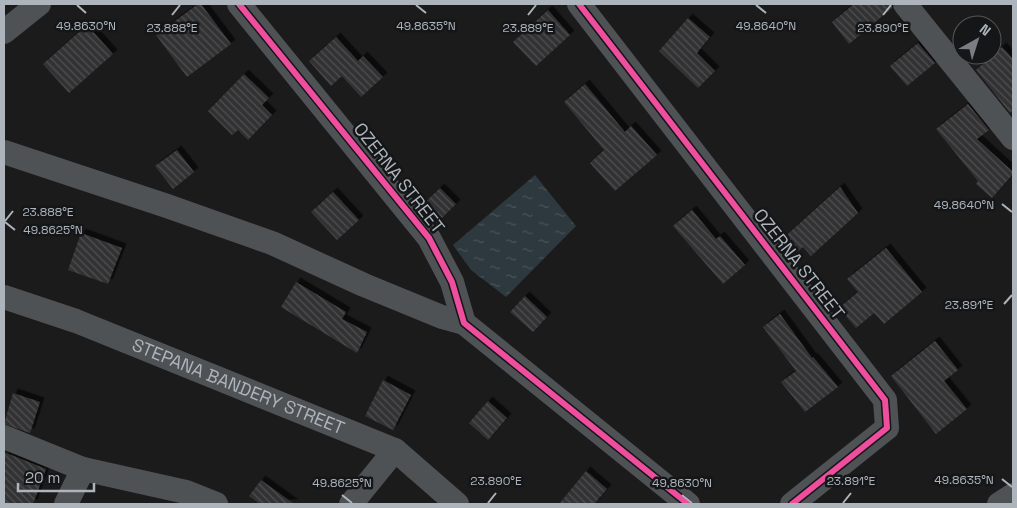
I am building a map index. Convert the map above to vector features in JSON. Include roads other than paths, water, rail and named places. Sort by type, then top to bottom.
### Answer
[{"type":"street","points":[[4,32],[40,4]]},
{"type":"street","name":"OZERNA STREET","points":[[239,4],[429,238],[452,282],[464,323]]},
{"type":"street","name":"OZERNA STREET","points":[[579,4],[884,400],[888,428],[792,504]]},
{"type":"street","points":[[905,4],[1013,138]]},
{"type":"street","points":[[4,152],[272,243],[364,285],[442,317],[464,323],[688,504]]},
{"type":"street","name":"STEPANA BANDERY STREET","points":[[4,297],[76,321],[395,450],[457,504]]},
{"type":"street","points":[[4,437],[83,468],[186,492],[216,504]]},
{"type":"street","points":[[351,504],[395,450]]},
{"type":"street","points":[[66,504],[83,468]]},
{"type":"street","points":[[999,504],[1013,495]]},
{"type":"water","points":[[535,175],[576,226],[506,297],[471,270],[453,245]]}]
